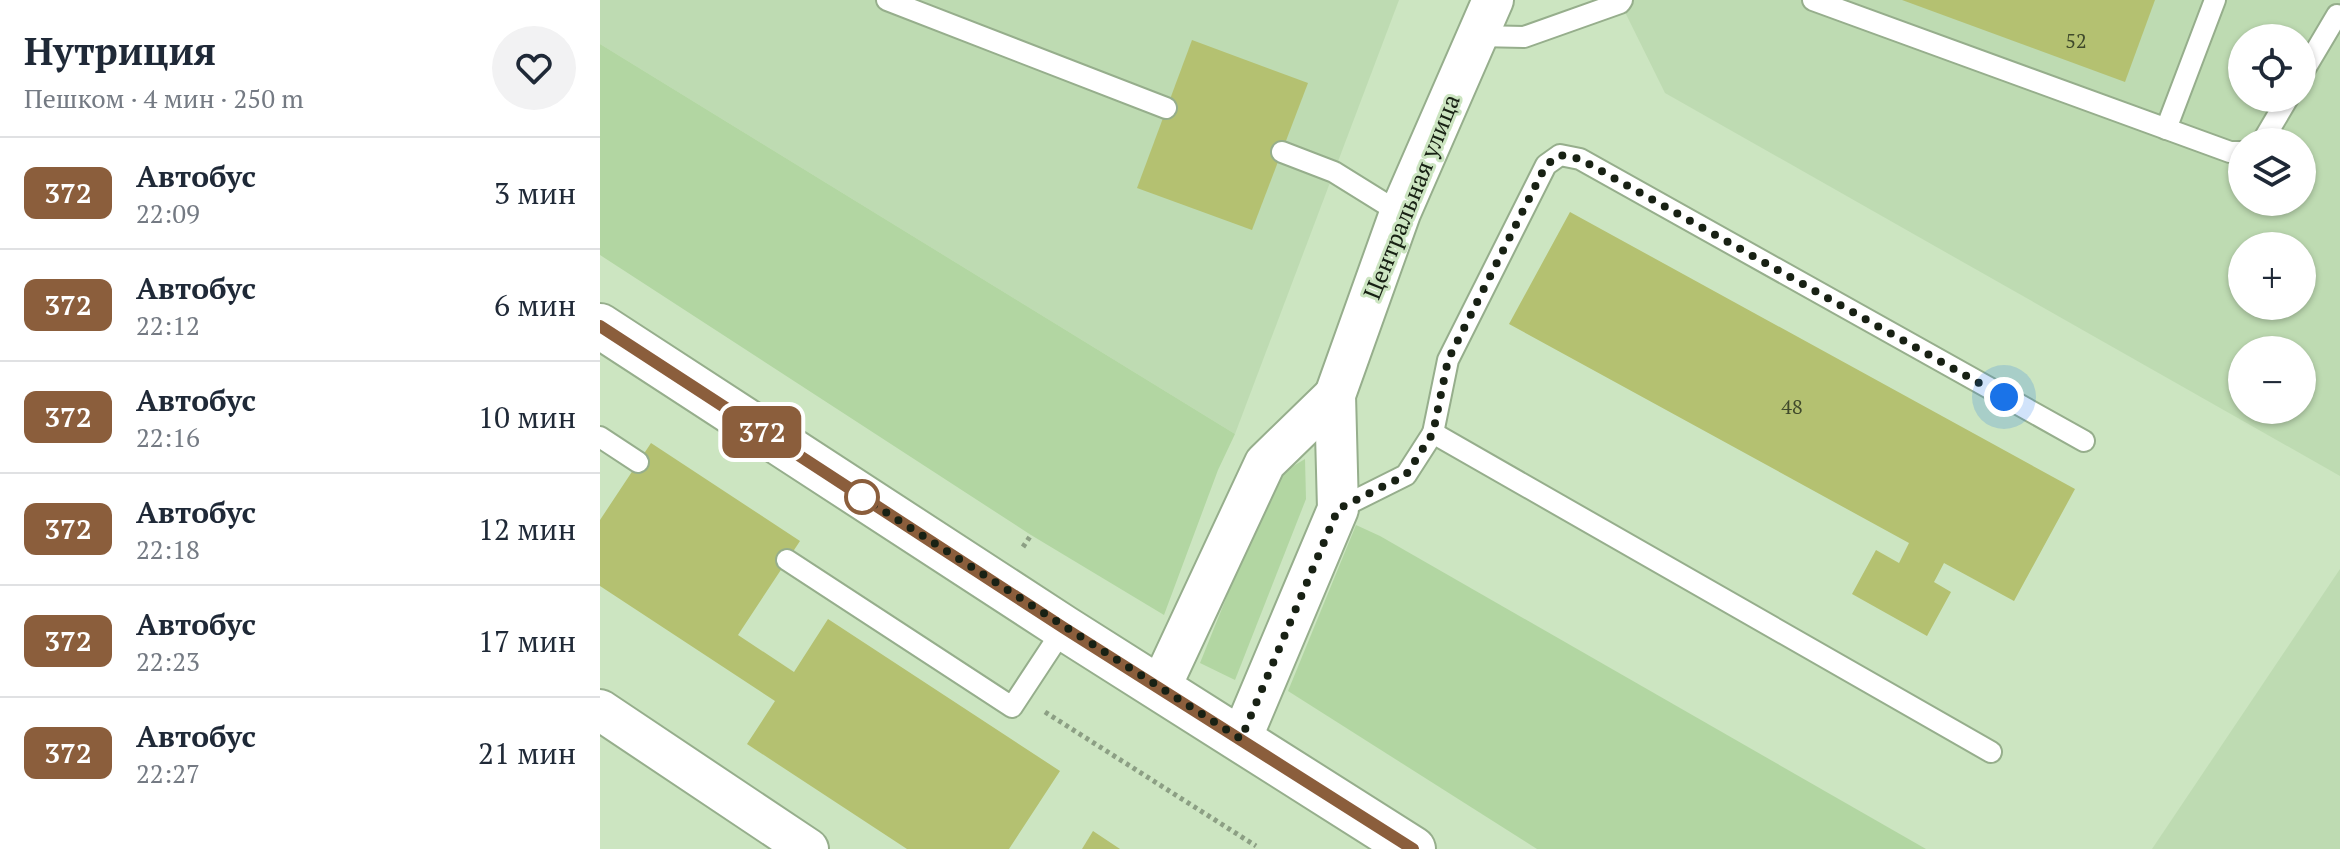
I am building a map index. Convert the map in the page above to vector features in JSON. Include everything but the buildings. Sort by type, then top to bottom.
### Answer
[{"type":"main road","points":[[600,326],[1064,628],[1413,849]]},
{"type":"street","name":"Центральная улица","points":[[1335,395],[1400,213],[1493,0]]},
{"type":"street","points":[[1241,739],[1338,509],[1335,395]]},
{"type":"street","points":[[1160,688],[1265,463],[1335,395]]},
{"type":"street","points":[[600,710],[808,849]]},
{"type":"lane","points":[[887,0],[1166,108]]},
{"type":"lane","points":[[1478,36],[1524,37],[1622,0]]},
{"type":"lane","points":[[1813,0],[2228,151]]},
{"type":"lane","points":[[2166,129],[2215,0]]},
{"type":"lane","points":[[2316,50],[2337,15]]},
{"type":"lane","points":[[1282,152],[1334,172],[1400,213]]},
{"type":"lane","points":[[1338,509],[1406,475],[1433,433],[1448,360],[1546,165],[1560,155],[1580,159],[2084,441]]},
{"type":"lane","points":[[1433,433],[1991,752]]},
{"type":"lane","points":[[600,437],[638,462]]},
{"type":"lane","points":[[787,560],[1012,707],[1064,628]]},
{"type":"path","points":[[1019,696],[1257,848]]},
{"type":"shaded area","points":[[600,0],[1399,0],[1235,434],[600,44]]},
{"type":"shaded area","points":[[1619,0],[2340,0],[2340,476],[2248,424],[2316,424],[2316,336],[2228,336],[2228,412],[1665,93]]},
{"type":"shaded area","points":[[600,44],[1235,434],[1218,470],[1164,615],[1031,535],[600,255]]},
{"type":"shaded area","points":[[1305,459],[1306,499],[1235,680],[1200,663],[1275,477]]},
{"type":"shaded area","points":[[1356,525],[1926,849],[1537,849],[1288,691]]},
{"type":"shaded area","points":[[2340,569],[2340,849],[2152,849]]},
{"type":"bus line","name":"372","points":[[600,326],[1064,628],[1413,849]]},
{"type":"route","points":[[862,497],[1241,739],[1338,509],[1406,475],[1433,433],[1448,360],[1546,165],[1560,155],[1580,159],[2004,397]]}]
